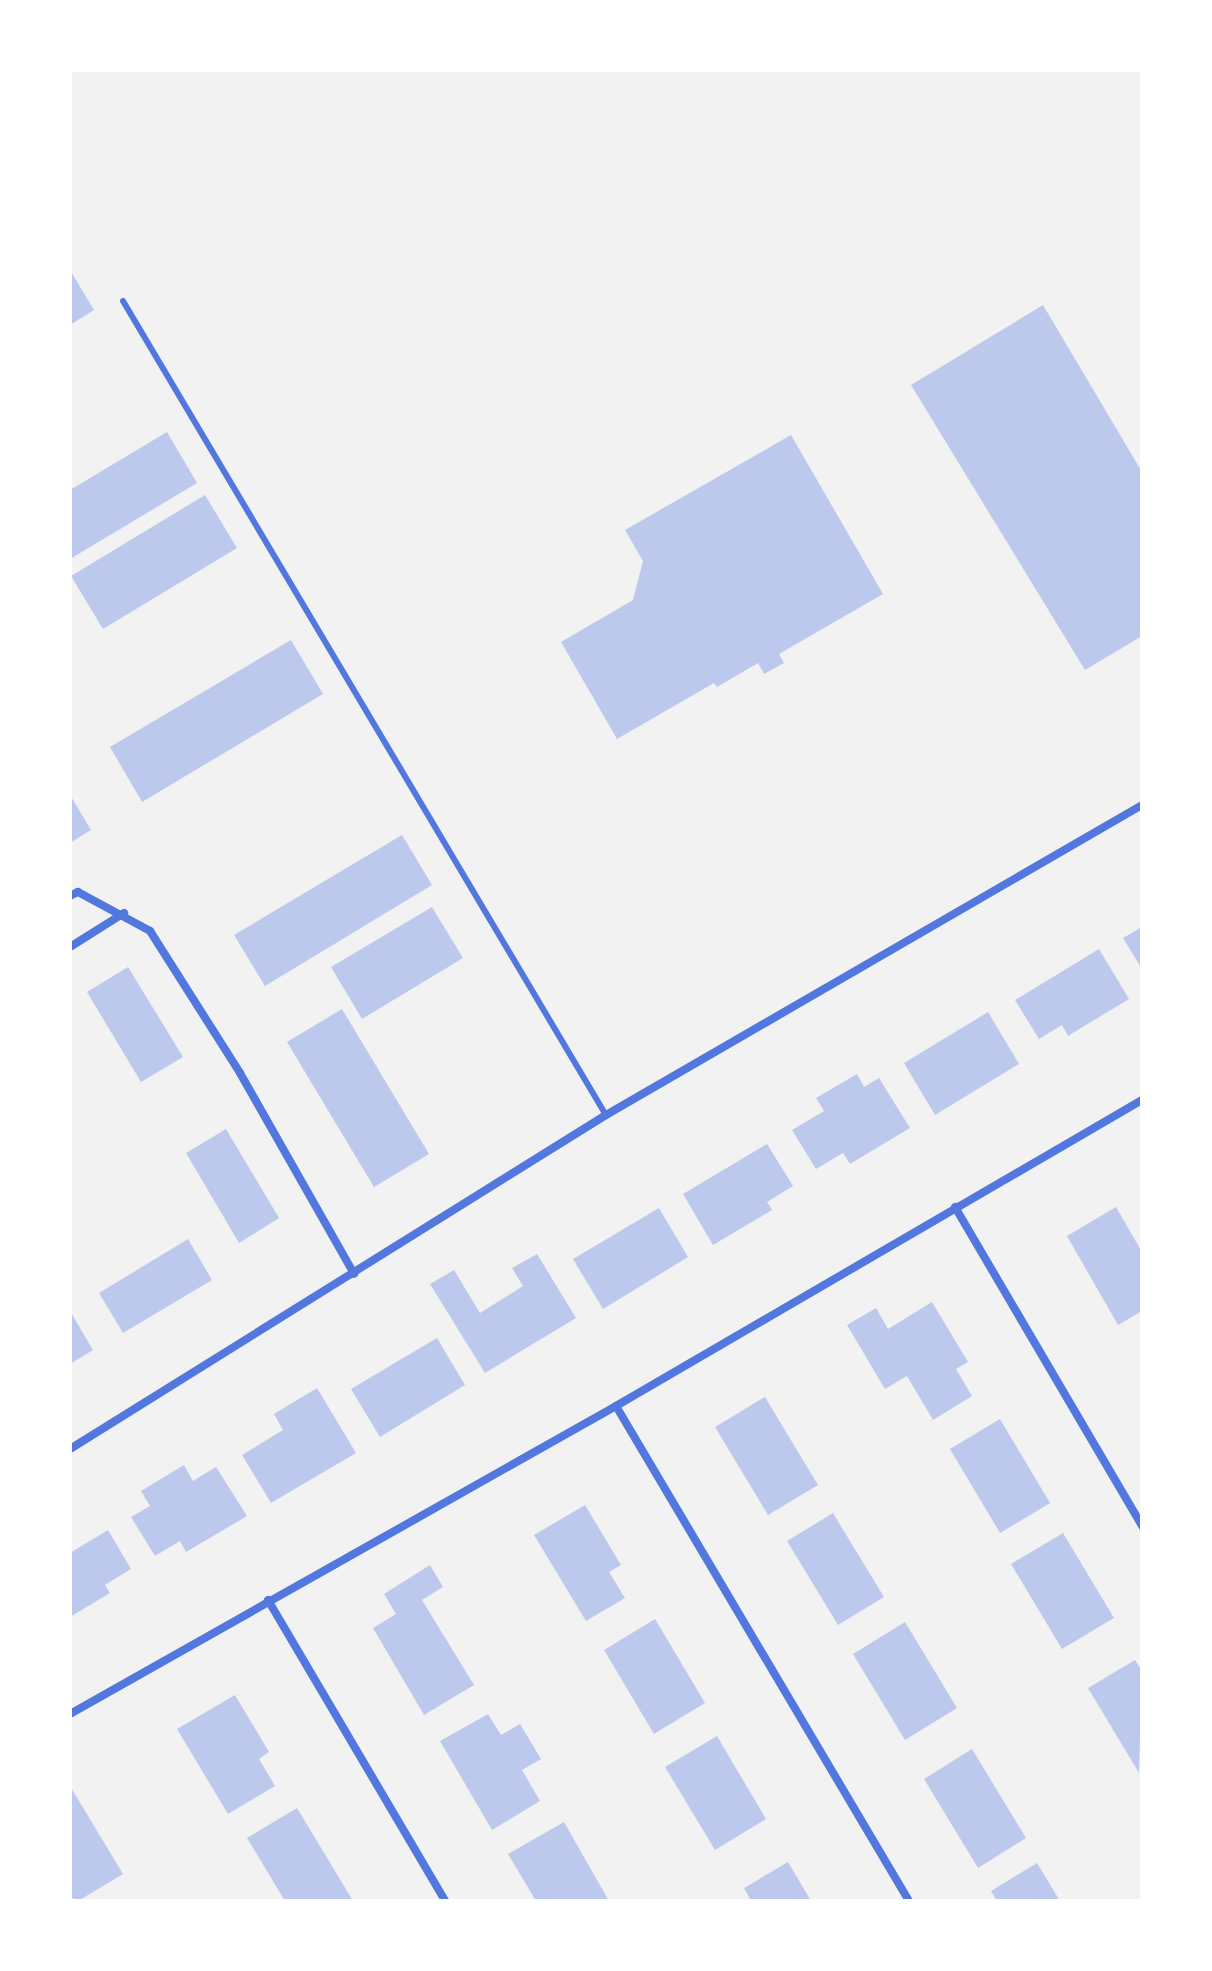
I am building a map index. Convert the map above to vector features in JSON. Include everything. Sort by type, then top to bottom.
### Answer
[{"type":"street","points":[[70,1449],[606,1115],[1142,805]]},
{"type":"street","points":[[70,896],[78,892],[124,913],[150,931],[240,1073],[354,1274]]},
{"type":"street","points":[[70,947],[124,913]]},
{"type":"street","points":[[70,1714],[616,1406],[1142,1100]]},
{"type":"street","points":[[955,1207],[1142,1526]]},
{"type":"street","points":[[616,1406],[909,1901]]},
{"type":"street","points":[[268,1600],[445,1901]]},
{"type":"lane","points":[[123,301],[606,1115]]},
{"type":"building","points":[[70,270],[94,310],[70,325]]},
{"type":"building","points":[[1043,305],[1142,472],[1142,636],[1085,670],[911,385]]},
{"type":"building","points":[[167,432],[197,483],[70,559],[70,490]]},
{"type":"building","points":[[791,435],[883,594],[779,654],[784,663],[764,674],[758,663],[717,687],[714,683],[617,739],[561,642],[633,600],[643,561],[625,530]]},
{"type":"building","points":[[205,495],[237,548],[103,629],[71,576]]},
{"type":"building","points":[[291,640],[323,694],[142,802],[110,747]]},
{"type":"building","points":[[70,795],[91,830],[70,843]]},
{"type":"building","points":[[402,835],[432,885],[265,986],[234,935]]},
{"type":"building","points":[[432,907],[463,958],[362,1019],[331,967]]},
{"type":"building","points":[[1142,927],[1142,969],[1123,938]]},
{"type":"building","points":[[1099,949],[1129,999],[1068,1036],[1062,1025],[1039,1039],[1015,1000]]},
{"type":"building","points":[[128,967],[183,1057],[141,1082],[87,992]]},
{"type":"building","points":[[342,1009],[429,1154],[374,1187],[287,1042]]},
{"type":"building","points":[[988,1012],[1019,1064],[935,1115],[904,1063]]},
{"type":"building","points":[[857,1074],[864,1087],[879,1078],[910,1128],[850,1164],[843,1153],[816,1169],[792,1130],[824,1111],[816,1098]]},
{"type":"building","points":[[226,1129],[279,1218],[239,1243],[186,1153]]},
{"type":"building","points":[[767,1144],[793,1186],[767,1202],[772,1210],[713,1245],[683,1194]]},
{"type":"building","points":[[1116,1207],[1142,1252],[1142,1311],[1118,1325],[1067,1236]]},
{"type":"building","points":[[659,1208],[688,1257],[603,1309],[573,1259]]},
{"type":"building","points":[[188,1239],[212,1280],[123,1333],[99,1293]]},
{"type":"building","points":[[537,1254],[576,1318],[485,1373],[430,1284],[454,1270],[480,1313],[523,1286],[512,1268]]},
{"type":"building","points":[[932,1302],[968,1362],[956,1369],[972,1396],[933,1420],[907,1376],[885,1389],[847,1325],[876,1308],[888,1329]]},
{"type":"building","points":[[70,1311],[93,1350],[70,1364]]},
{"type":"building","points":[[437,1338],[465,1385],[380,1437],[351,1389]]},
{"type":"building","points":[[317,1388],[356,1453],[271,1503],[242,1455],[283,1430],[274,1414]]},
{"type":"building","points":[[765,1397],[818,1485],[768,1515],[715,1427]]},
{"type":"building","points":[[1000,1419],[1050,1503],[1000,1533],[950,1449]]},
{"type":"building","points":[[184,1465],[193,1481],[216,1467],[247,1516],[186,1552],[180,1541],[155,1556],[131,1517],[150,1506],[141,1491]]},
{"type":"building","points":[[585,1505],[621,1565],[609,1572],[625,1598],[586,1621],[534,1535]]},
{"type":"building","points":[[833,1513],[884,1597],[838,1625],[787,1541]]},
{"type":"building","points":[[108,1530],[131,1569],[105,1585],[110,1593],[70,1617],[70,1553]]},
{"type":"building","points":[[1063,1533],[1114,1618],[1062,1649],[1011,1564]]},
{"type":"building","points":[[430,1565],[443,1587],[422,1600],[474,1685],[424,1715],[373,1628],[396,1614],[384,1594]]},
{"type":"building","points":[[655,1619],[705,1703],[654,1734],[604,1650]]},
{"type":"building","points":[[905,1622],[957,1708],[905,1740],[853,1654]]},
{"type":"building","points":[[1135,1660],[1142,1671],[1139,1773],[1088,1688]]},
{"type":"building","points":[[235,1695],[269,1752],[259,1759],[275,1786],[228,1814],[177,1729]]},
{"type":"building","points":[[488,1714],[501,1735],[520,1724],[541,1759],[522,1770],[540,1801],[492,1830],[440,1741]]},
{"type":"building","points":[[717,1736],[766,1819],[715,1850],[665,1767]]},
{"type":"building","points":[[972,1749],[1026,1838],[978,1868],[924,1779]]},
{"type":"building","points":[[70,1786],[123,1874],[78,1901],[70,1897]]},
{"type":"building","points":[[297,1808],[353,1901],[285,1901],[247,1838]]},
{"type":"building","points":[[564,1822],[609,1901],[536,1901],[508,1854]]},
{"type":"building","points":[[788,1862],[811,1901],[751,1901],[744,1888]]},
{"type":"building","points":[[1037,1863],[1060,1901],[997,1901],[991,1891]]}]
